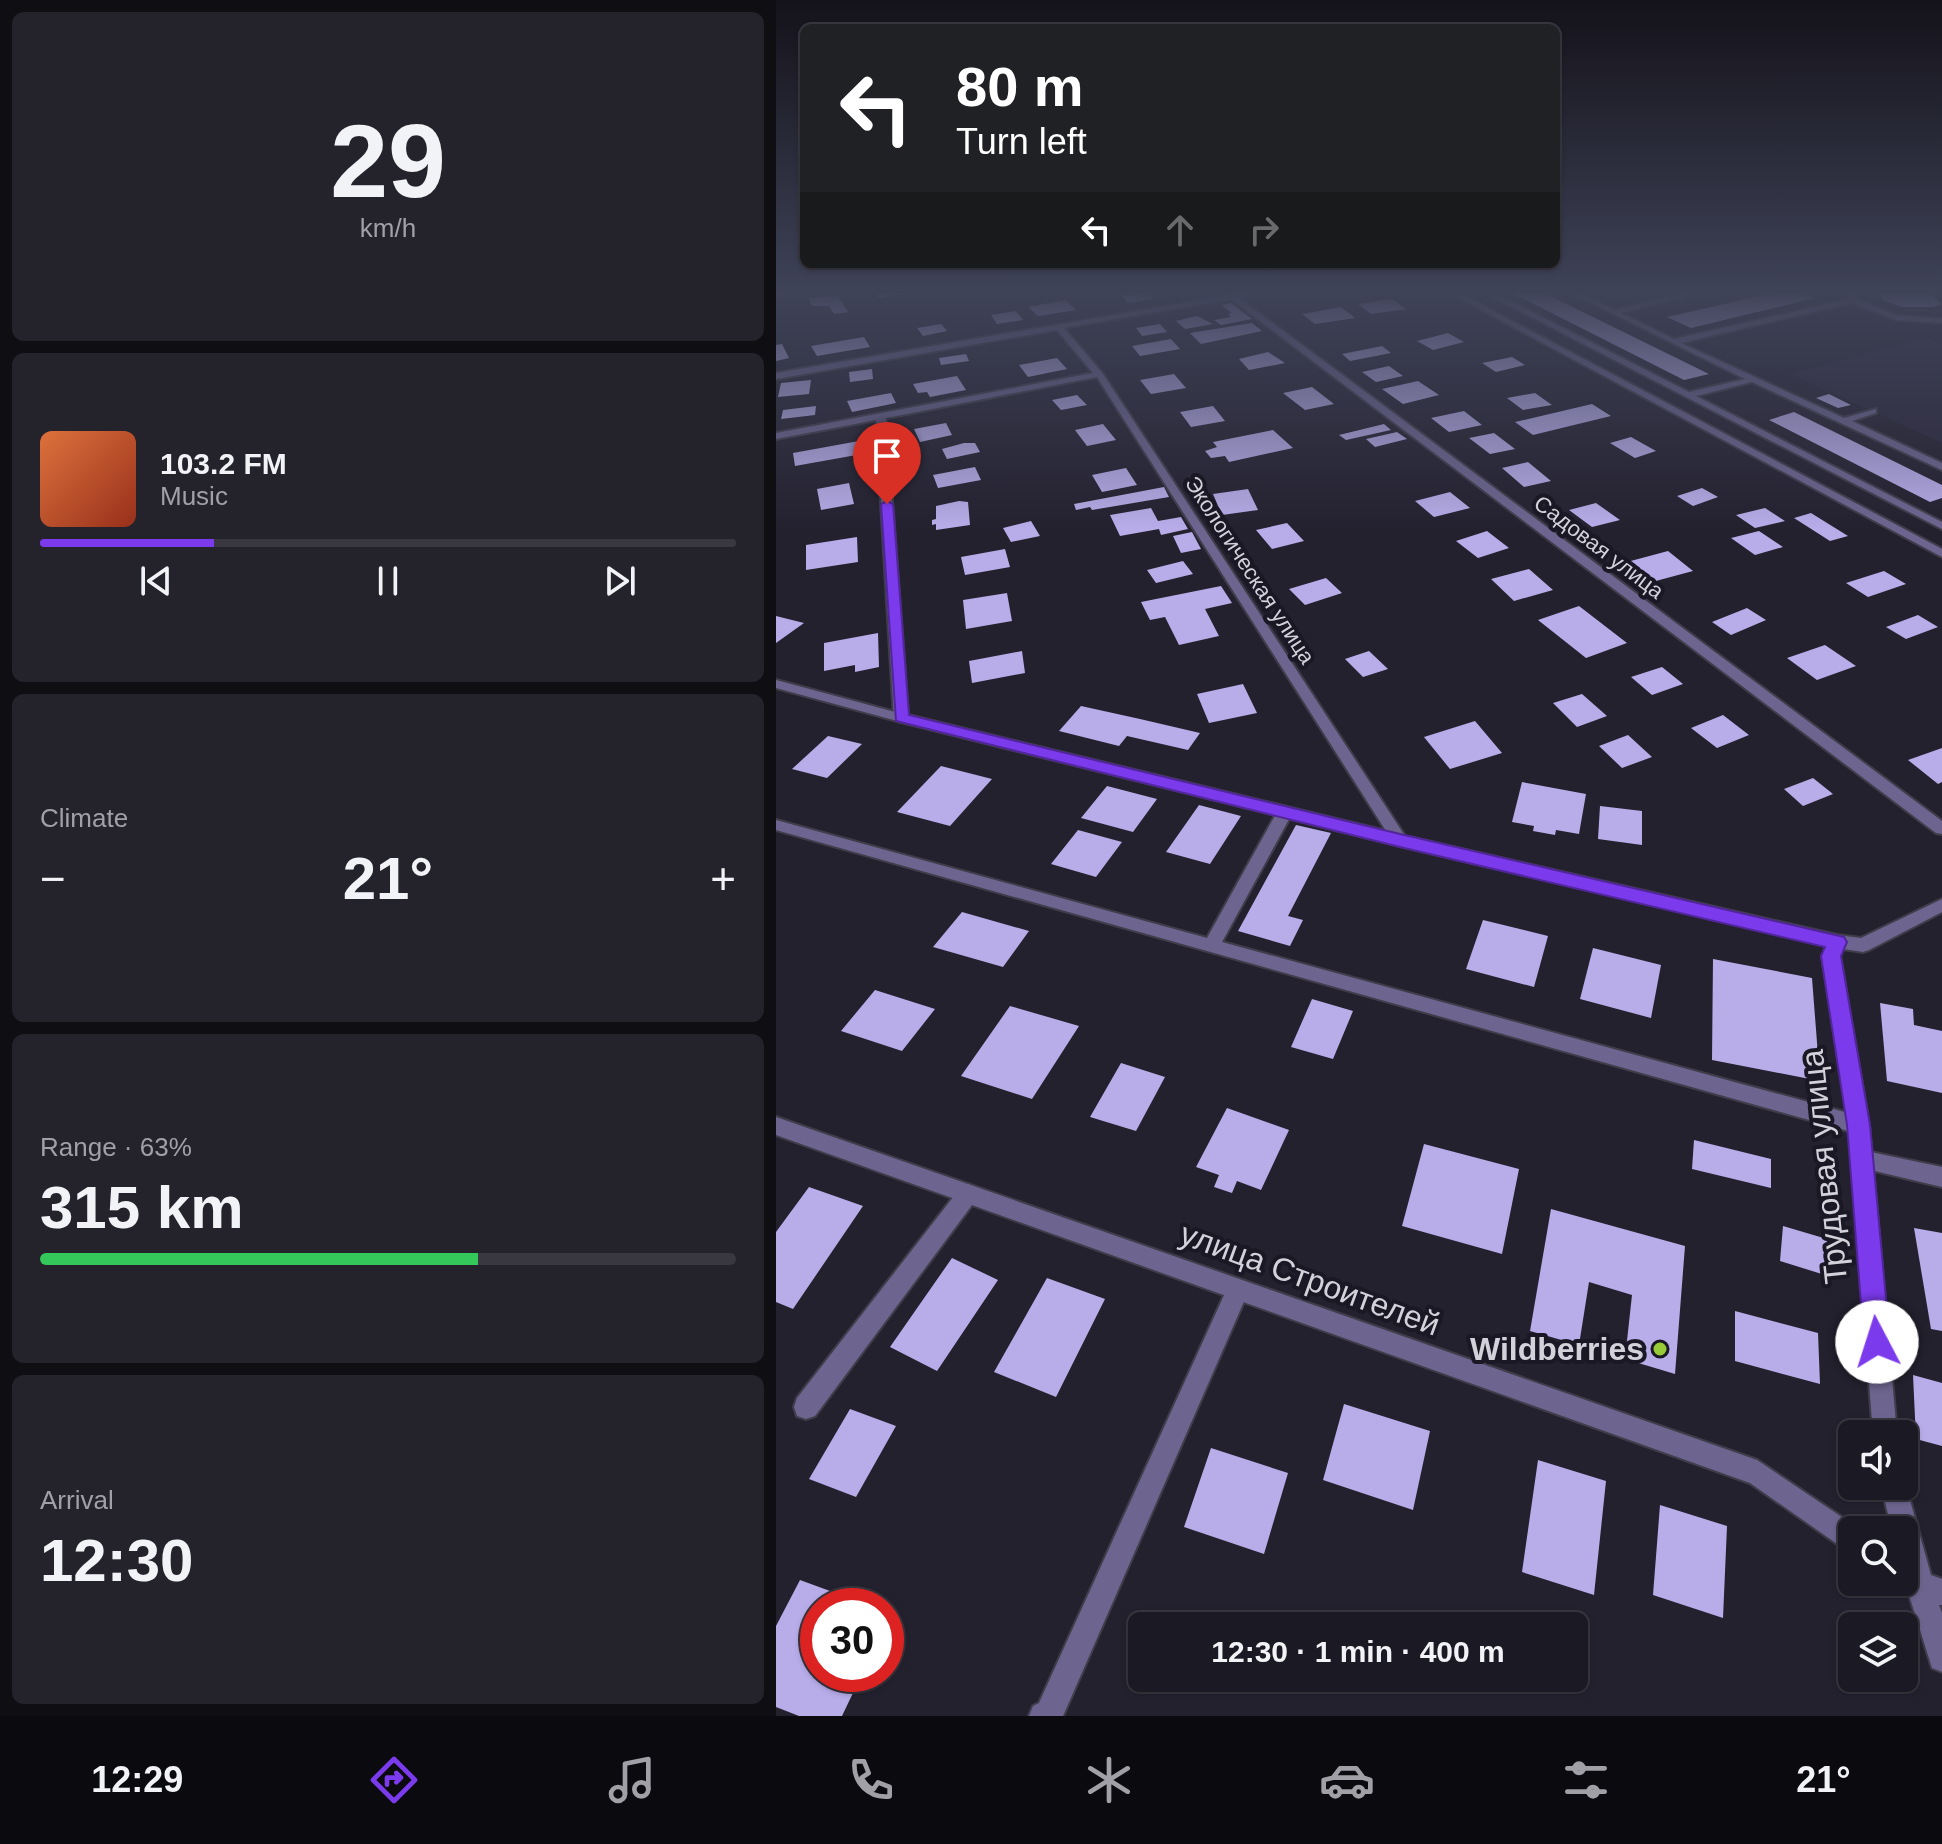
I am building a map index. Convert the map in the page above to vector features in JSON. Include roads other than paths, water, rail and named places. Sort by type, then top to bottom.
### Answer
[{"type":"street","points":[[776,376],[810,370]]},
{"type":"street","name":"Экологическая улица","points":[[1096,370],[1400,840]]},
{"type":"street","name":"Садовая улица","points":[[1330,370],[1942,829]]},
{"type":"street","points":[[1598,370],[1942,554]]},
{"type":"street","points":[[1641,370],[1942,526]]},
{"type":"street","points":[[1734,370],[1942,467]]},
{"type":"street","points":[[776,436],[1099,374]]},
{"type":"street","points":[[1690,395],[1754,379]]},
{"type":"street","points":[[1844,421],[1873,411]]},
{"type":"street","points":[[881,417],[901,718]]},
{"type":"street","points":[[776,684],[901,718],[1400,840],[1837,942],[1863,945],[1942,905]]},
{"type":"street","points":[[1211,946],[1285,812]]},
{"type":"street","points":[[776,825],[1859,1125]]},
{"type":"street","name":"Трудовая улица","points":[[1837,942],[1831,956],[1859,1125],[1884,1420]]},
{"type":"street","name":"улица Строителей","points":[[776,1126],[1757,1473],[1838,1529]]},
{"type":"street","points":[[1861,1159],[1942,1177]]},
{"type":"street","points":[[806,1407],[968,1194]]},
{"type":"street","points":[[1043,1716],[1049,1714],[1238,1290]]},
{"type":"street","points":[[1898,1500],[1942,1658]]},
{"type":"place","name":"Wildberries","points":[[1660,1349]]}]
